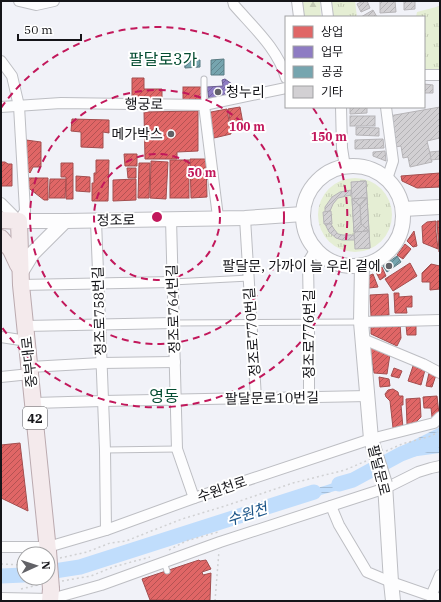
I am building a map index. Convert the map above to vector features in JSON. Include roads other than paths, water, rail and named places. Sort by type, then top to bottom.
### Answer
[{"type":"main road","name":"정조로","points":[[1,220],[19,220]]},
{"type":"main road","name":"중부대로","points":[[19,220],[21,279],[26,334],[50,546]]},
{"type":"main road","points":[[1,238],[11,250],[21,279]]},
{"type":"main road","name":"중부대로","points":[[51,586],[51,598]]},
{"type":"street","points":[[19,1],[36,5],[54,1]]},
{"type":"street","points":[[233,1],[234,5],[284,64]]},
{"type":"street","points":[[298,1],[299,16]]},
{"type":"street","points":[[326,1],[328,16]]},
{"type":"street","points":[[1,61],[12,76],[19,106],[26,211],[19,220],[1,203]]},
{"type":"street","points":[[425,75],[440,75]]},
{"type":"street","name":"행궁로","points":[[1,107],[61,103],[204,105],[285,88]]},
{"type":"street","points":[[204,105],[218,217]]},
{"type":"street","points":[[341,108],[342,148],[345,167]]},
{"type":"street","points":[[386,108],[393,162],[387,179]]},
{"type":"street","points":[[356,166],[378,172],[387,179],[398,193],[403,209],[402,224],[398,239],[389,251],[377,260],[362,265],[345,265],[329,260],[316,249],[309,238],[305,227],[303,214],[307,198],[316,183],[329,172],[345,167],[356,166]]},
{"type":"street","points":[[403,209],[440,207]]},
{"type":"street","name":"정조로","points":[[19,220],[96,221],[218,217],[245,218],[303,214]]},
{"type":"street","name":"정조로770번길","points":[[245,218],[256,398]]},
{"type":"street","name":"정조로764번길","points":[[171,219],[177,449],[194,498]]},
{"type":"street","points":[[65,221],[32,254],[21,279],[98,283],[172,282]]},
{"type":"street","name":"정조로758번길","points":[[96,221],[105,450],[106,530]]},
{"type":"street","name":"정조로776번길","points":[[309,397],[310,322],[308,262],[316,249]]},
{"type":"street","name":"팔달문로","points":[[362,265],[361,322],[368,396],[375,446],[386,486],[393,601]]},
{"type":"street","points":[[361,322],[440,320]]},
{"type":"street","points":[[1,337],[100,324],[174,322]]},
{"type":"street","points":[[363,339],[423,364],[440,373]]},
{"type":"street","points":[[1,377],[30,370],[101,363],[175,362]]},
{"type":"street","name":"팔달문로10번길","points":[[34,404],[103,400],[368,396]]},
{"type":"street","name":"수원천로","points":[[56,550],[194,498],[375,446],[434,423],[440,417]]},
{"type":"street","points":[[1,598],[51,598],[166,566],[220,542],[331,506],[386,486],[418,472],[440,466]]},
{"type":"street","points":[[331,506],[339,525],[367,572],[391,582],[436,597],[440,575]]},
{"type":"street","name":"수원천로","points":[[1,547],[16,548]]},
{"type":"lane","points":[[204,79],[204,105]]},
{"type":"lane","points":[[172,282],[249,278]]},
{"type":"lane","points":[[174,322],[361,322]]},
{"type":"lane","points":[[105,450],[177,449]]},
{"type":"water","points":[[440,427],[440,453],[403,458],[398,448]]},
{"type":"water","points":[[356,473],[361,483],[357,482],[338,490],[297,502],[294,494],[341,480]]},
{"type":"waterway","name":"수원천","points":[[339,484],[353,480],[401,454],[440,439]]},
{"type":"waterway","name":"수원천","points":[[56,571],[80,567],[314,492]]},
{"type":"waterway","name":"수원천","points":[[1,576],[16,575]]},
{"type":"place","name":"청누리","points":[[218,92]]},
{"type":"place","name":"메가박스","points":[[171,134]]},
{"type":"place","name":"팔달문, 가까이 늘 우리 곁에","points":[[389,266]]},
{"type":"district","name":"팔달로3가","points":[[163,59]]},
{"type":"district","name":"영동","points":[[164,396]]}]
